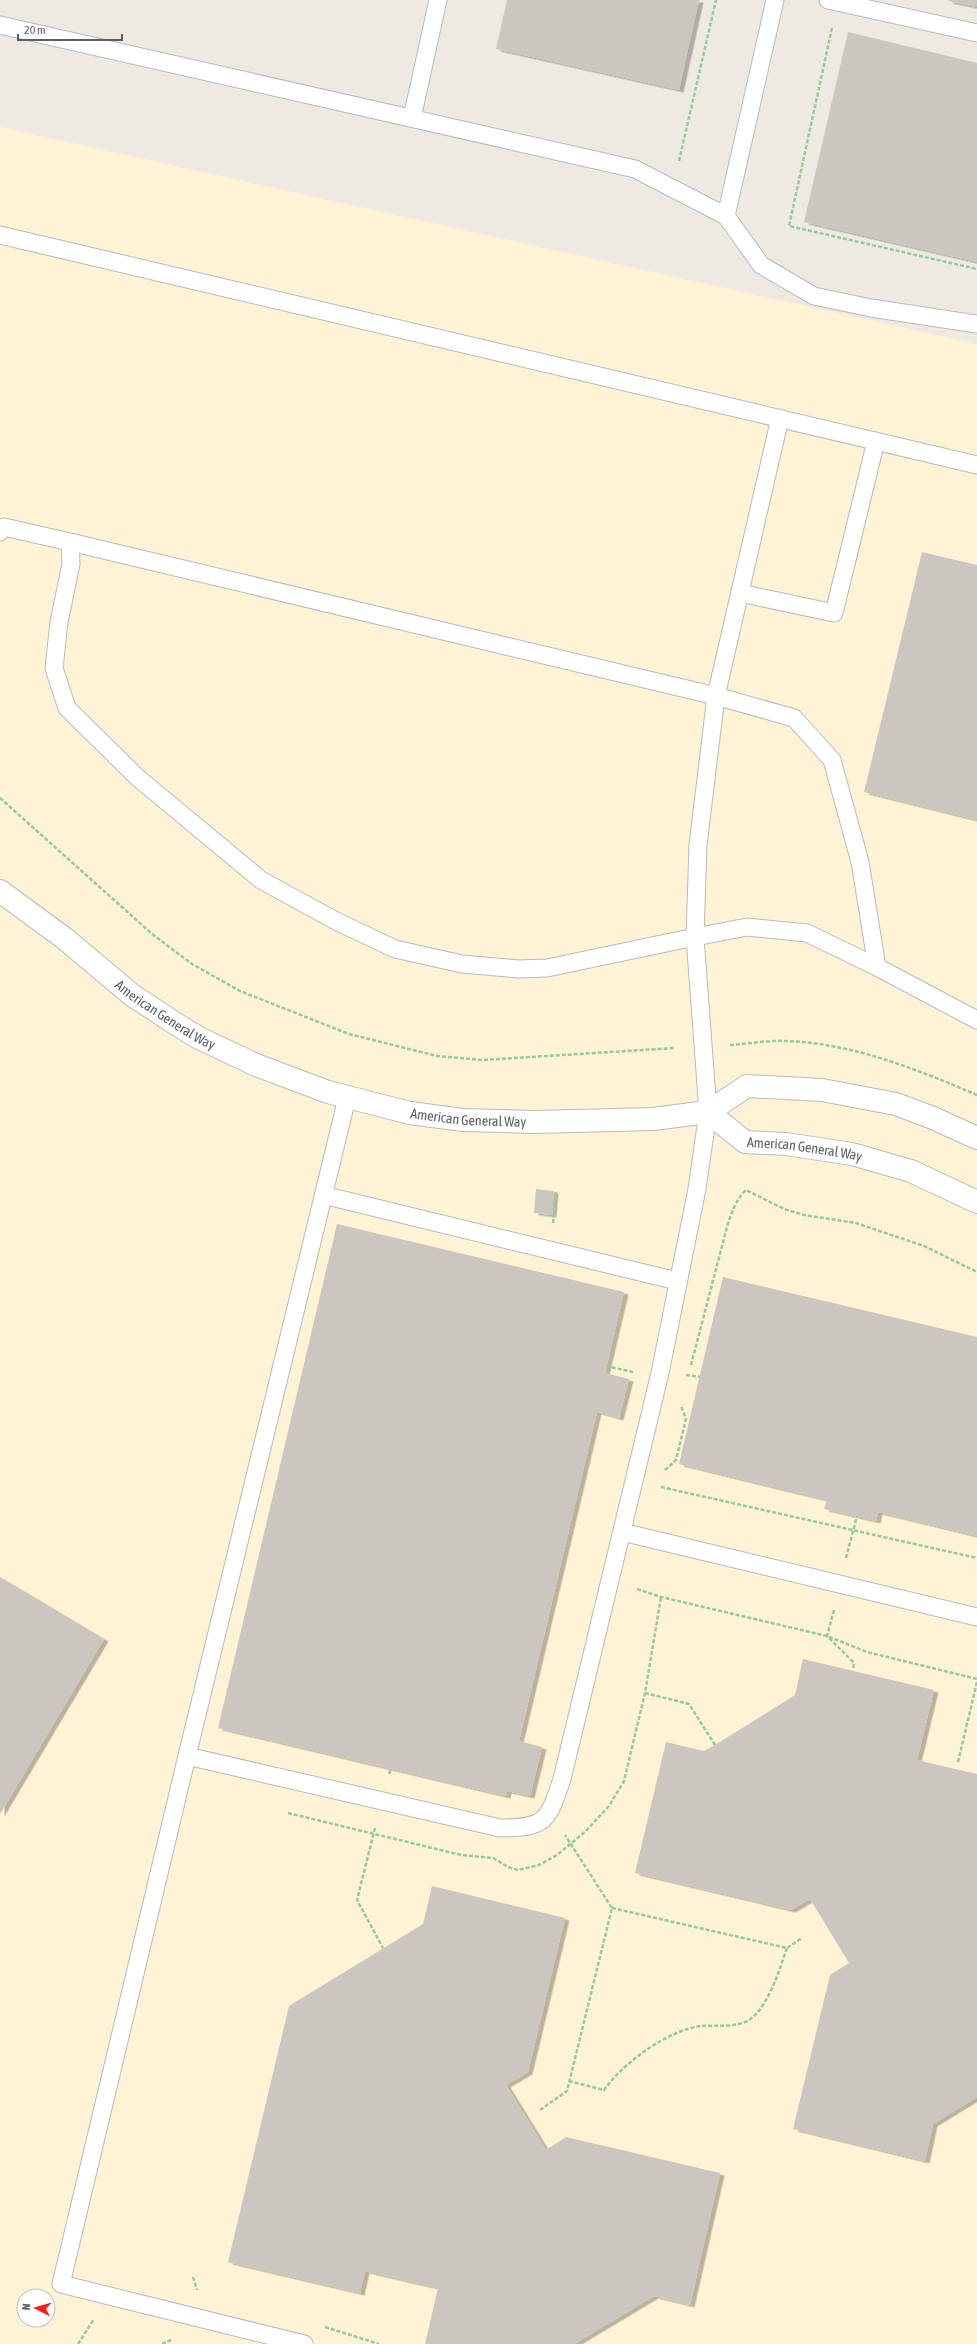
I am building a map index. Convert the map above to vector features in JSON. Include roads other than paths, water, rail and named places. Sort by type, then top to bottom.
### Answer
[{"type":"street","name":"American General Way","points":[[0,892],[64,938],[132,995],[198,1038],[281,1075],[347,1098],[410,1113],[463,1120],[502,1122],[653,1119],[708,1112],[745,1142],[824,1148],[865,1157],[911,1171],[977,1202]]},
{"type":"street","points":[[708,1112],[747,1086],[822,1090],[896,1104],[933,1118],[977,1138]]},
{"type":"lane","points":[[412,118],[438,0]]},
{"type":"lane","points":[[726,216],[775,0]]},
{"type":"lane","points":[[828,0],[977,33]]},
{"type":"lane","points":[[0,25],[635,169],[726,216],[761,266],[814,296],[871,308],[977,324]]},
{"type":"lane","points":[[0,235],[977,465]]},
{"type":"lane","points":[[187,1756],[500,1828],[533,1826],[551,1812],[562,1779],[660,1373],[675,1302],[677,1281],[697,1189],[708,1112],[695,937],[698,845],[716,696],[780,418]]},
{"type":"lane","points":[[740,593],[834,613],[876,440]]},
{"type":"lane","points":[[1,528],[70,542],[716,696],[794,718],[832,760],[860,862],[877,967]]},
{"type":"lane","points":[[70,542],[71,564],[59,622],[54,668],[67,708],[138,778],[261,880],[336,921],[395,949],[462,964],[519,969],[547,968],[747,927],[807,933],[877,967],[977,1020]]},
{"type":"lane","points":[[304,2344],[61,2284],[187,1756],[347,1098]]},
{"type":"lane","points":[[323,1195],[677,1281]]},
{"type":"lane","points":[[622,1532],[977,1617]]}]
